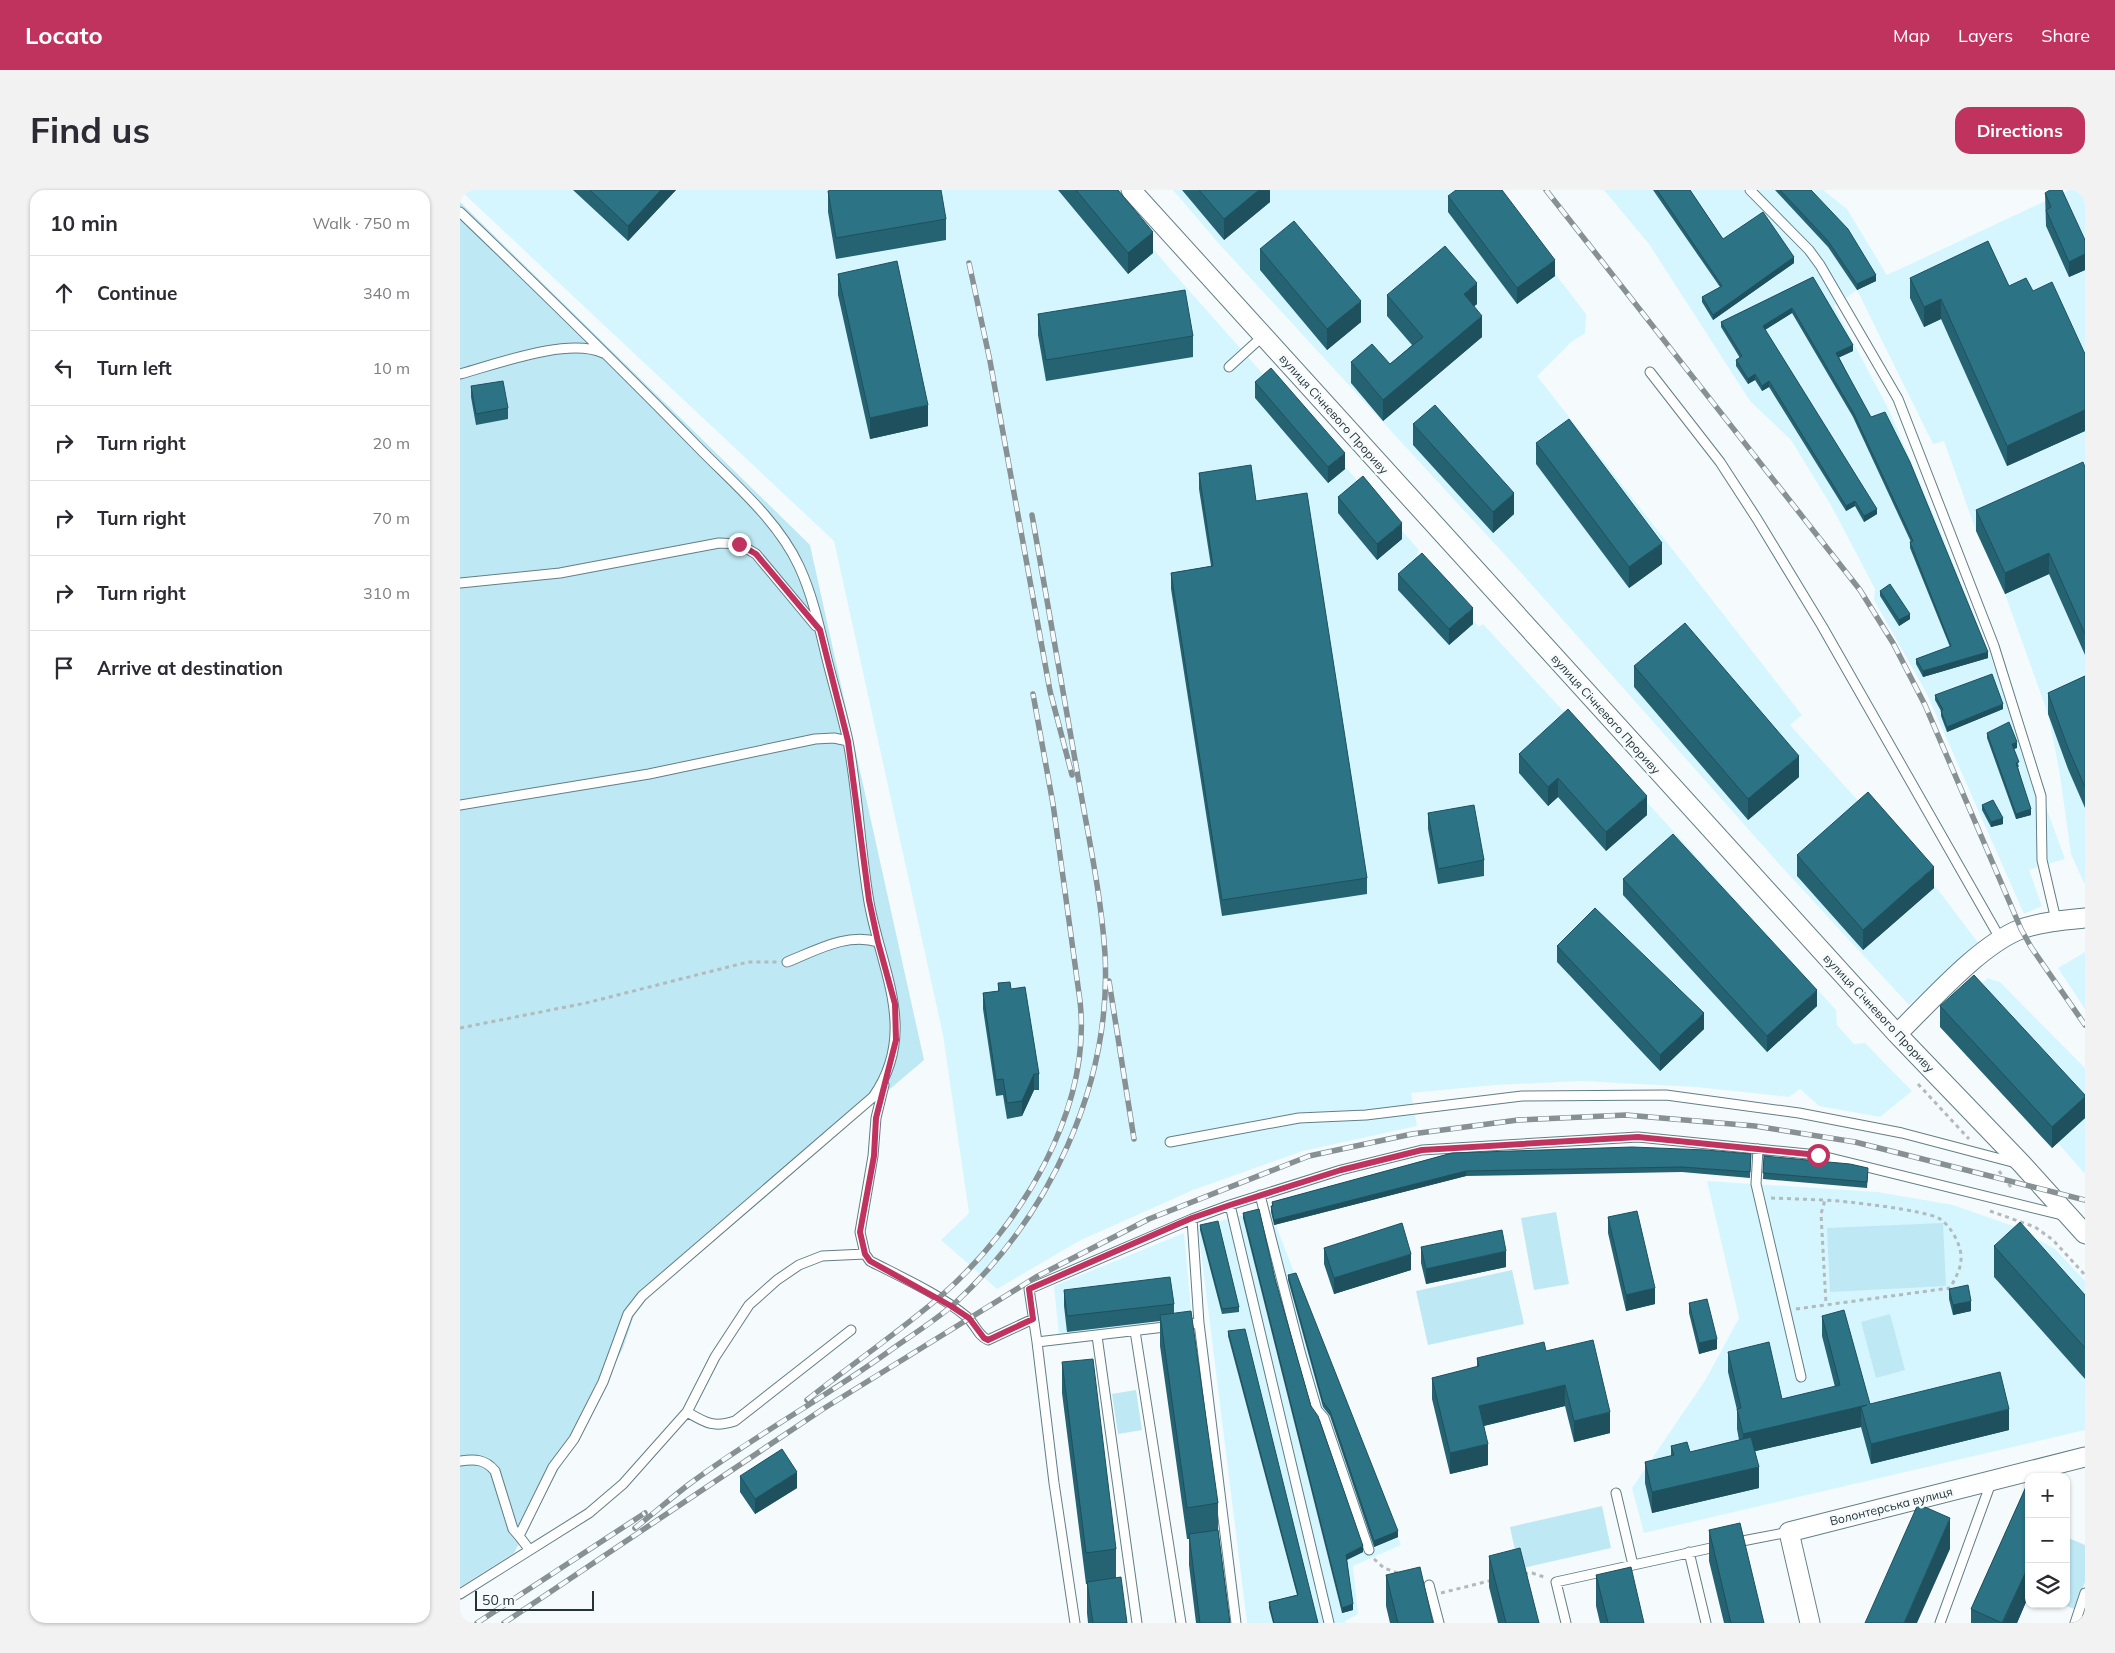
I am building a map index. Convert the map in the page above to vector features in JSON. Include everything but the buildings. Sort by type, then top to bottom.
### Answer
[{"type":"street","name":"вулиця Січневого Прориву","points":[[1131,190],[1897,1034],[2085,1234]]},
{"type":"street","points":[[1897,1034],[1989,946],[2022,929],[2056,920],[2085,918]]},
{"type":"street","name":"Волонтерська вулиця","points":[[1789,1532],[2085,1457]]},
{"type":"street","points":[[1789,1532],[1810,1623]]},
{"type":"lane","points":[[1750,190],[1809,250],[1820,265],[1898,399],[1994,646],[2041,796],[2042,860],[2056,920]]},
{"type":"lane","points":[[460,212],[609,355],[756,507],[780,535],[798,564],[809,591],[848,741],[869,900],[895,1004],[896,1040],[876,1118],[874,1156],[860,1232],[865,1254],[870,1261],[938,1298],[969,1318],[984,1338],[988,1340],[1033,1319]]},
{"type":"lane","points":[[1229,368],[1263,336]]},
{"type":"lane","points":[[460,374],[556,349],[594,349],[609,355]]},
{"type":"lane","points":[[1650,372],[1720,462],[1757,519],[1826,634],[2000,940]]},
{"type":"lane","points":[[460,583],[560,573],[719,543],[739,544],[756,554],[820,630]]},
{"type":"lane","points":[[460,805],[649,774],[815,739],[834,738],[848,741]]},
{"type":"lane","points":[[787,962],[853,939],[867,939],[878,942]]},
{"type":"lane","points":[[519,1536],[553,1467],[574,1439],[603,1382],[628,1314],[642,1296],[873,1097],[885,1080]]},
{"type":"lane","points":[[1170,1142],[1299,1118],[1366,1115],[1522,1096],[1666,1095],[1799,1114],[1893,1131],[2021,1164]]},
{"type":"lane","points":[[1076,1623],[1054,1483],[1029,1289],[1192,1218],[1341,1170],[1422,1150],[1638,1137],[1818,1155],[2071,1218]]},
{"type":"lane","points":[[1758,1149],[1756,1184],[1801,1376]]},
{"type":"lane","points":[[1260,1195],[1314,1401],[1317,1410],[1324,1418],[1368,1550]]},
{"type":"lane","points":[[1230,1205],[1329,1623]]},
{"type":"lane","points":[[1192,1218],[1199,1323],[1236,1623]]},
{"type":"lane","points":[[460,1594],[589,1513],[623,1484],[687,1412],[715,1357],[749,1305],[777,1280],[799,1265],[822,1256],[865,1254]]},
{"type":"lane","points":[[1037,1342],[1199,1323]]},
{"type":"lane","points":[[687,1412],[709,1424],[723,1424],[735,1421],[851,1330]]},
{"type":"lane","points":[[1135,1331],[1181,1623]]},
{"type":"lane","points":[[1098,1336],[1137,1623]]},
{"type":"lane","points":[[460,1461],[479,1460],[488,1463],[495,1470],[513,1529],[529,1549]]},
{"type":"lane","points":[[1940,1623],[1992,1480]]},
{"type":"lane","points":[[1616,1493],[1633,1565]]},
{"type":"lane","points":[[1566,1623],[1556,1582],[1789,1532]]},
{"type":"lane","points":[[1689,1552],[1706,1623]]},
{"type":"lane","points":[[1429,1584],[1439,1623]]},
{"type":"lane","points":[[2075,1623],[2085,1593]]},
{"type":"path","points":[[460,1028],[586,1003],[748,962],[787,962]]},
{"type":"path","points":[[1759,1198],[1846,1201],[1939,1218],[1954,1235],[1962,1258],[1957,1275],[1950,1288],[1786,1310]]},
{"type":"path","points":[[1825,1200],[1821,1214],[1826,1304]]},
{"type":"path","points":[[1981,1208],[2035,1227],[2054,1240],[2085,1275]]},
{"type":"path","points":[[1368,1550],[1374,1560],[1384,1568],[1403,1573]]},
{"type":"path","points":[[1518,1574],[1532,1573],[1556,1582]]},
{"type":"path","points":[[1432,1595],[1499,1579]]},
{"type":"shaded area","points":[[460,190],[1103,190],[1171,270],[1419,550],[1417,556],[1479,627],[1483,624],[1836,1010],[1837,1025],[1854,1044],[1865,1043],[1912,1091],[1880,1117],[1819,1106],[1800,1089],[1789,1097],[1696,1087],[1581,1081],[1495,1085],[1411,1093],[1417,1126],[1303,1151],[1193,1190],[1079,1241],[997,1289],[941,1240],[969,1213],[943,1035],[834,541]]},
{"type":"shaded area","points":[[1173,190],[1491,190],[1586,314],[1585,333],[1570,343],[1537,376],[1802,715],[1790,725],[1939,891],[1979,944],[1909,1005],[1780,865],[1516,567],[1221,246]]},
{"type":"shaded area","points":[[1604,190],[1823,190],[1847,209],[1887,275],[2069,190],[2085,190],[2085,885],[2071,854],[2059,769],[2048,714],[2005,594],[1976,531],[1944,441],[1933,444],[1857,290],[1834,306],[1889,410],[1936,520],[1999,678],[2065,859],[2029,870],[2042,906],[2024,914],[1926,692],[1874,600],[1875,589],[1832,507],[1791,440],[1750,401],[1649,244]]},
{"type":"shaded area","points":[[460,202],[810,545],[924,1060],[668,1278],[636,1309],[623,1348],[514,1553],[460,1587]]},
{"type":"shaded area","points":[[2085,952],[2085,1009],[2058,968]]},
{"type":"shaded area","points":[[1988,978],[2000,982],[2085,1068],[2085,1174],[2058,1143],[2052,1148],[1940,1027],[1939,1022],[1941,1018]]},
{"type":"shaded area","points":[[1707,1181],[1878,1192],[1953,1205],[2016,1227],[2055,1249],[2085,1281],[2085,1430],[1644,1533],[1632,1488],[1706,1379],[1739,1318]]},
{"type":"shaded area","points":[[1269,1208],[1401,1545],[1353,1566],[1358,1614],[1345,1621],[1345,1623],[1247,1623],[1198,1227]]},
{"type":"shaded area","points":[[1556,1212],[1569,1284],[1534,1290],[1521,1218]]},
{"type":"shaded area","points":[[1943,1223],[1946,1286],[1830,1292],[1827,1228]]},
{"type":"shaded area","points":[[1184,1233],[1192,1321],[1059,1336],[1054,1286]]},
{"type":"shaded area","points":[[1512,1270],[1524,1324],[1428,1345],[1416,1291]]},
{"type":"shaded area","points":[[1890,1314],[1905,1370],[1876,1378],[1861,1322]]},
{"type":"shaded area","points":[[1136,1390],[1142,1430],[1118,1434],[1112,1394]]},
{"type":"shaded area","points":[[1602,1506],[1611,1548],[1519,1569],[1510,1527]]},
{"type":"shaded area","points":[[2070,1539],[2085,1545],[2085,1582],[2074,1609],[2070,1607]]},
{"type":"railway","points":[[1546,190],[1860,590],[1893,643],[1925,705],[2021,929],[2031,947],[2085,1025]]},
{"type":"railway","points":[[969,263],[990,361],[1050,691],[1072,775]]},
{"type":"railway","points":[[635,1528],[712,1467],[838,1386],[953,1305],[987,1270],[1018,1231],[1045,1190],[1068,1146],[1085,1099],[1098,1052],[1104,1003],[1105,954],[1093,862],[1032,515]]},
{"type":"railway","points":[[807,1400],[926,1309],[971,1267],[999,1235],[1024,1200],[1045,1163],[1062,1123],[1075,1083],[1081,1042],[1080,1001],[1053,804],[1033,694]]},
{"type":"railway","points":[[1109,981],[1134,1139]]},
{"type":"railway","points":[[504,1623],[823,1409],[1036,1277],[1149,1219],[1309,1156],[1412,1134],[1518,1120],[1626,1115],[1755,1126],[1855,1142],[2085,1200]]},
{"type":"railway","points":[[477,1623],[645,1513]]},
{"type":"route","points":[[739,544],[756,554],[820,630],[848,741],[860,820],[869,900],[895,1004],[896,1040],[876,1118],[874,1156],[860,1232],[861,1243],[870,1261],[938,1298],[969,1318],[984,1338],[988,1340],[1033,1319],[1029,1289],[1192,1218],[1341,1170],[1422,1150],[1638,1137],[1818,1155]]}]
